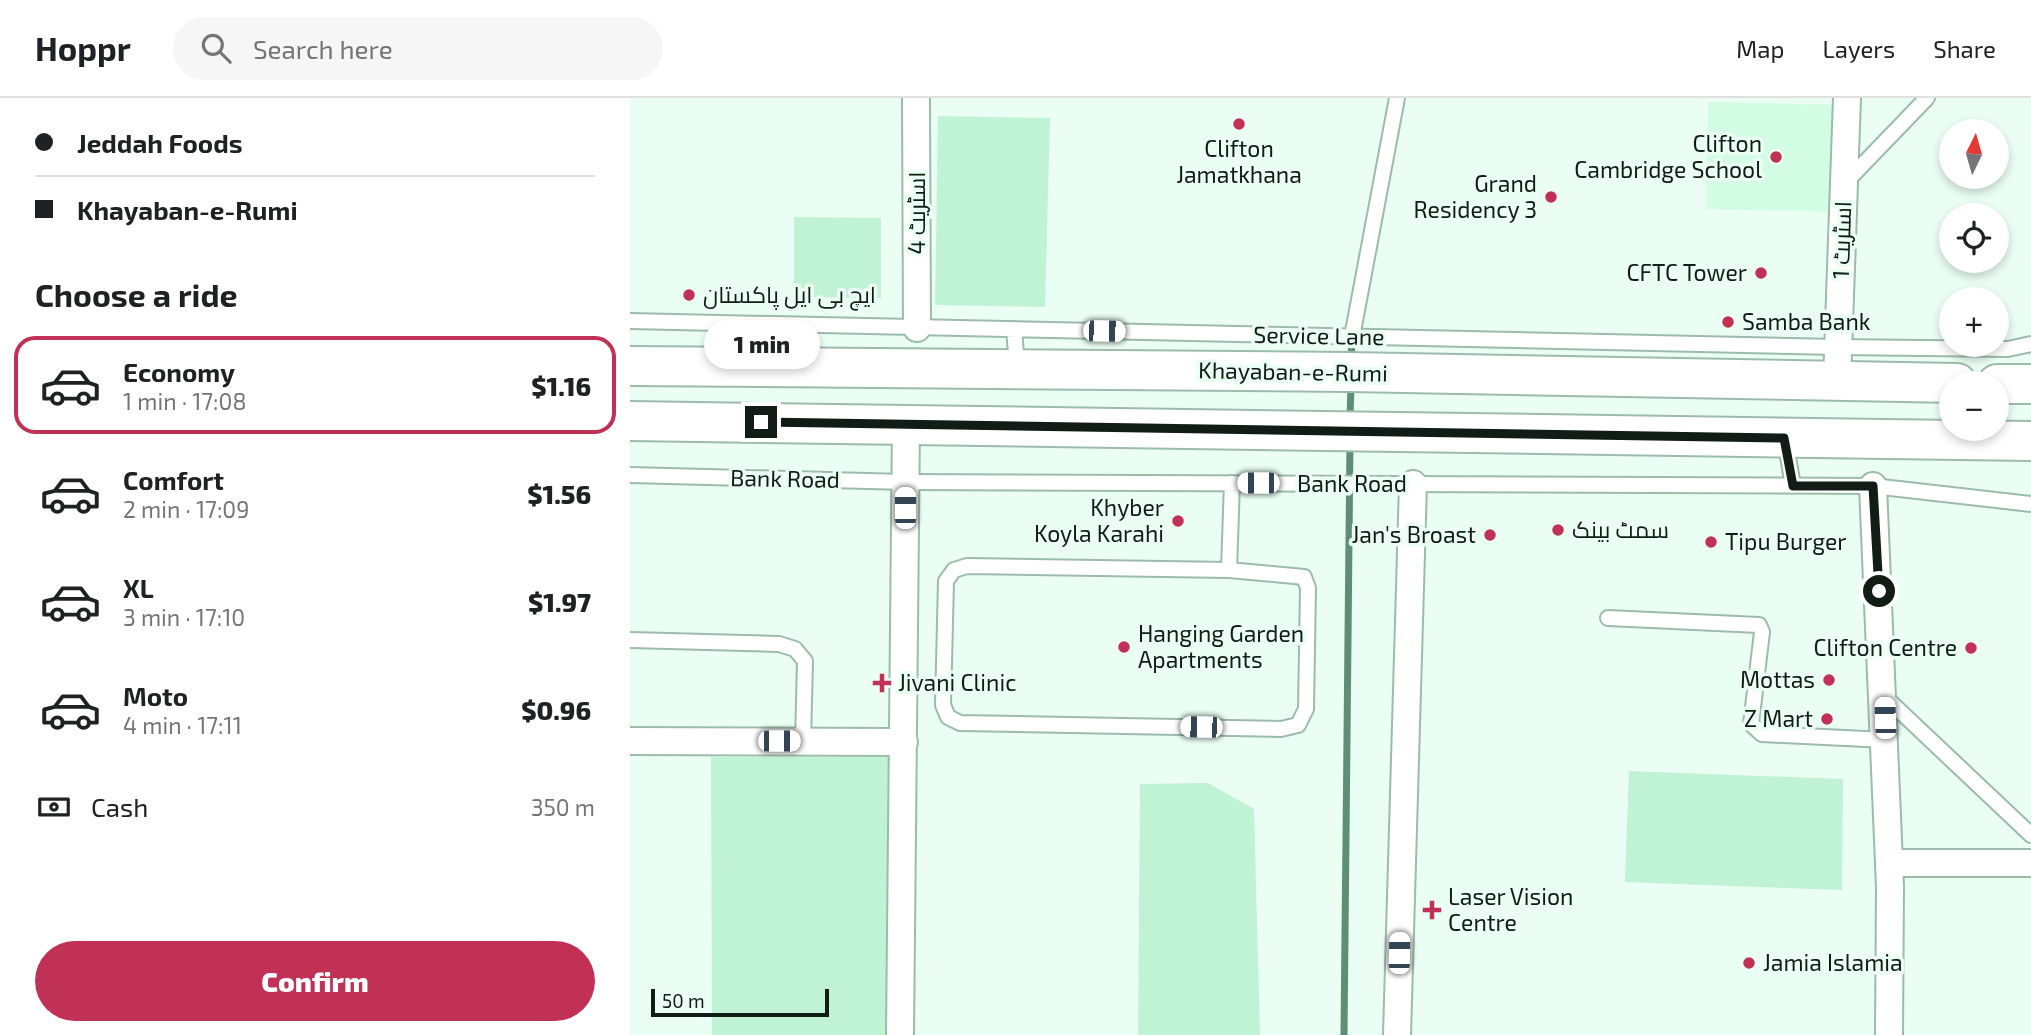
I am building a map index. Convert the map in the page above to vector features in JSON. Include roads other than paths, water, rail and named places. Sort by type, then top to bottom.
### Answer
[{"type":"main road","name":"Khayaban-e-Rumi","points":[[635,366],[735,369],[1017,369],[1837,364],[1939,380]]},
{"type":"main road","points":[[635,366],[634,421],[1939,440]]},
{"type":"main road","points":[[735,369],[737,421]]},
{"type":"main road","points":[[1957,441],[2031,464]]},
{"type":"main road","points":[[2009,441],[2031,441]]},
{"type":"street","name":"اسٹریٹ 4","points":[[916,98],[917,328]]},
{"type":"street","name":"اسٹریٹ 1","points":[[1837,364],[1847,98]]},
{"type":"street","points":[[900,1035],[906,423]]},
{"type":"street","points":[[1397,1035],[1413,484]]},
{"type":"street","points":[[1873,486],[1886,740],[1889,1035]]},
{"type":"street","points":[[630,741],[904,742]]},
{"type":"street","points":[[1889,863],[2031,863]]},
{"type":"lane","points":[[1352,337],[1397,98]]},
{"type":"lane","points":[[1844,184],[1927,98]]},
{"type":"lane","name":"Service Lane","points":[[630,321],[1352,337],[2015,375],[2031,344]]},
{"type":"lane","points":[[1014,329],[1017,369]]},
{"type":"lane","points":[[1784,438],[1793,486]]},
{"type":"lane","name":"Bank Road","points":[[630,475],[906,482],[1873,486],[2031,504]]},
{"type":"lane","points":[[1229,570],[1232,483]]},
{"type":"lane","points":[[967,566],[1229,570],[1304,577],[1309,608],[1306,709],[1298,725],[1281,729],[960,723],[948,716],[943,705],[946,581],[954,570],[967,566]]},
{"type":"lane","points":[[1608,618],[1759,625],[1762,632],[1751,724],[1755,730],[1762,734],[1886,740]]},
{"type":"lane","points":[[630,640],[779,644],[795,649],[805,661],[803,741]]},
{"type":"lane","points":[[1884,696],[2031,835]]},
{"type":"waterway","points":[[1351,362],[1352,336]]},
{"type":"waterway","points":[[1350,418],[1351,385]]},
{"type":"waterway","points":[[1344,1035],[1350,441]]},
{"type":"place","name":"Clifton Jamatkhana","points":[[1239,124]]},
{"type":"place","name":"Clifton Cambridge School","points":[[1776,157]]},
{"type":"place","name":"Grand Residency 3","points":[[1551,197]]},
{"type":"place","name":"CFTC Tower","points":[[1761,273]]},
{"type":"place","name":"ایچ بی ایل پاکستان","points":[[689,295]]},
{"type":"place","name":"Samba Bank","points":[[1728,322]]},
{"type":"place","name":"Khyber Koyla Karahi","points":[[1178,521]]},
{"type":"place","name":"سمٹ بینک","points":[[1558,530]]},
{"type":"place","name":"Jan's Broast","points":[[1490,535]]},
{"type":"place","name":"Tipu Burger","points":[[1711,542]]},
{"type":"place","name":"Hanging Garden Apartments","points":[[1124,647]]},
{"type":"place","name":"Clifton Centre","points":[[1971,648]]},
{"type":"place","name":"Mottas","points":[[1829,680]]},
{"type":"place","name":"Jivani Clinic","points":[[882,683]]},
{"type":"place","name":"Z Mart","points":[[1827,719]]},
{"type":"place","name":"Laser Vision Centre","points":[[1432,910]]},
{"type":"place","name":"Jamia Islamia","points":[[1749,963]]}]
